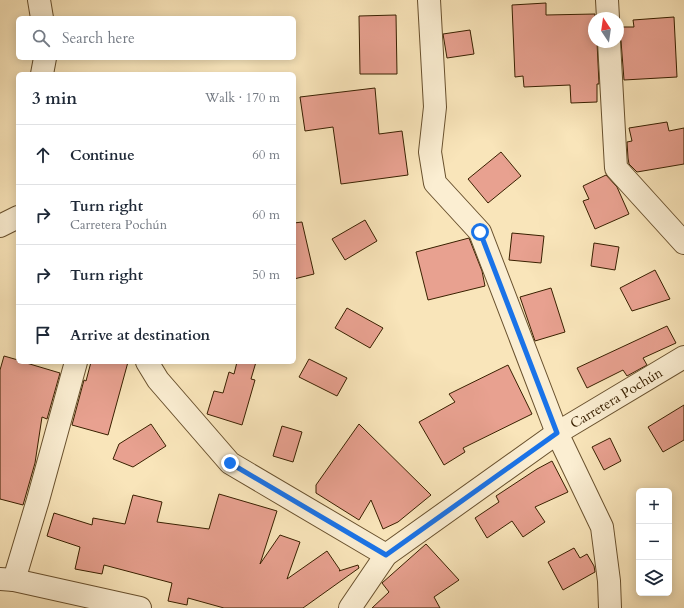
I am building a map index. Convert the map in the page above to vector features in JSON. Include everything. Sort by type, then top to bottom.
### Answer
[{"type":"street","points":[[39,0],[42,16]]},
{"type":"street","points":[[429,0],[435,107],[430,152],[435,183],[480,232],[557,433],[602,527],[609,582],[610,608]]},
{"type":"street","points":[[607,0],[608,12]]},
{"type":"street","points":[[609,48],[616,168],[684,243]]},
{"type":"street","points":[[42,72],[45,60]]},
{"type":"street","points":[[0,226],[16,218]]},
{"type":"street","name":"Carretera Pochún","points":[[350,608],[386,555],[557,433],[684,357]]},
{"type":"street","points":[[75,364],[38,500],[7,579],[140,608]]},
{"type":"street","points":[[147,364],[158,380],[230,463],[386,555]]},
{"type":"building","points":[[546,3],[546,15],[588,14],[588,48],[597,48],[599,84],[597,84],[597,102],[571,103],[570,85],[524,87],[523,76],[515,77],[512,5]]},
{"type":"building","points":[[396,15],[397,74],[360,74],[359,16]]},
{"type":"building","points":[[674,17],[677,77],[624,80],[622,48],[624,48],[624,27],[634,27],[633,20]]},
{"type":"building","points":[[470,30],[474,54],[447,58],[443,34]]},
{"type":"building","points":[[375,88],[379,134],[402,131],[408,175],[341,184],[333,127],[305,131],[300,97]]},
{"type":"building","points":[[667,122],[669,131],[684,128],[684,164],[637,172],[629,164],[627,142],[632,141],[629,128]]},
{"type":"building","points":[[501,152],[521,176],[488,203],[468,179]]},
{"type":"building","points":[[606,175],[617,187],[629,214],[595,229],[583,201],[589,199],[583,186]]},
{"type":"building","points":[[365,220],[377,241],[345,260],[332,239]]},
{"type":"building","points":[[302,222],[314,274],[296,278],[296,223]]},
{"type":"building","points":[[512,233],[544,236],[541,263],[509,260]]},
{"type":"building","points":[[469,238],[482,271],[485,286],[428,300],[416,252]]},
{"type":"building","points":[[594,243],[619,247],[615,270],[591,266]]},
{"type":"building","points":[[655,270],[670,299],[632,311],[620,288]]},
{"type":"building","points":[[551,288],[565,332],[535,341],[520,297]]},
{"type":"building","points":[[347,308],[383,328],[370,348],[335,328]]},
{"type":"building","points":[[667,326],[676,343],[643,358],[647,365],[627,376],[623,370],[587,388],[577,368]]},
{"type":"building","points":[[4,356],[16,359],[16,364],[30,364],[60,373],[47,419],[42,417],[35,463],[23,505],[0,499],[0,370]]},
{"type":"building","points":[[309,359],[347,378],[337,396],[299,377]]},
{"type":"building","points":[[90,364],[127,364],[108,435],[72,425],[84,380],[86,381]]},
{"type":"building","points":[[236,364],[255,364],[251,379],[255,380],[242,425],[207,414],[214,391],[223,393],[229,372],[234,374]]},
{"type":"building","points":[[508,365],[532,414],[463,448],[465,452],[444,465],[419,422],[455,402],[449,394]]},
{"type":"building","points":[[684,405],[684,440],[663,452],[648,427]]},
{"type":"building","points":[[151,424],[166,446],[133,467],[113,459],[119,444]]},
{"type":"building","points":[[359,424],[431,495],[398,522],[383,529],[371,500],[359,520],[316,493],[316,485]]},
{"type":"building","points":[[282,426],[302,432],[293,462],[273,456]]},
{"type":"building","points":[[610,438],[621,461],[604,470],[592,447]]},
{"type":"building","points":[[552,461],[568,492],[535,507],[545,522],[523,537],[512,521],[487,538],[475,518],[499,502],[496,496]]},
{"type":"building","points":[[219,494],[277,511],[260,564],[280,535],[300,542],[287,579],[327,551],[340,570],[339,571],[358,565],[359,568],[303,608],[224,608],[188,598],[187,605],[168,601],[172,583],[104,565],[102,574],[75,569],[80,547],[47,536],[54,513],[92,525],[93,518],[125,524],[133,495],[162,502],[157,522],[209,529]]},
{"type":"building","points":[[426,544],[459,580],[434,597],[440,608],[372,608],[389,592],[382,583]]},
{"type":"building","points":[[574,548],[580,558],[587,554],[594,566],[595,572],[563,590],[548,562]]},
{"type":"route","points":[[230,463],[386,555],[557,433],[480,232]]}]
